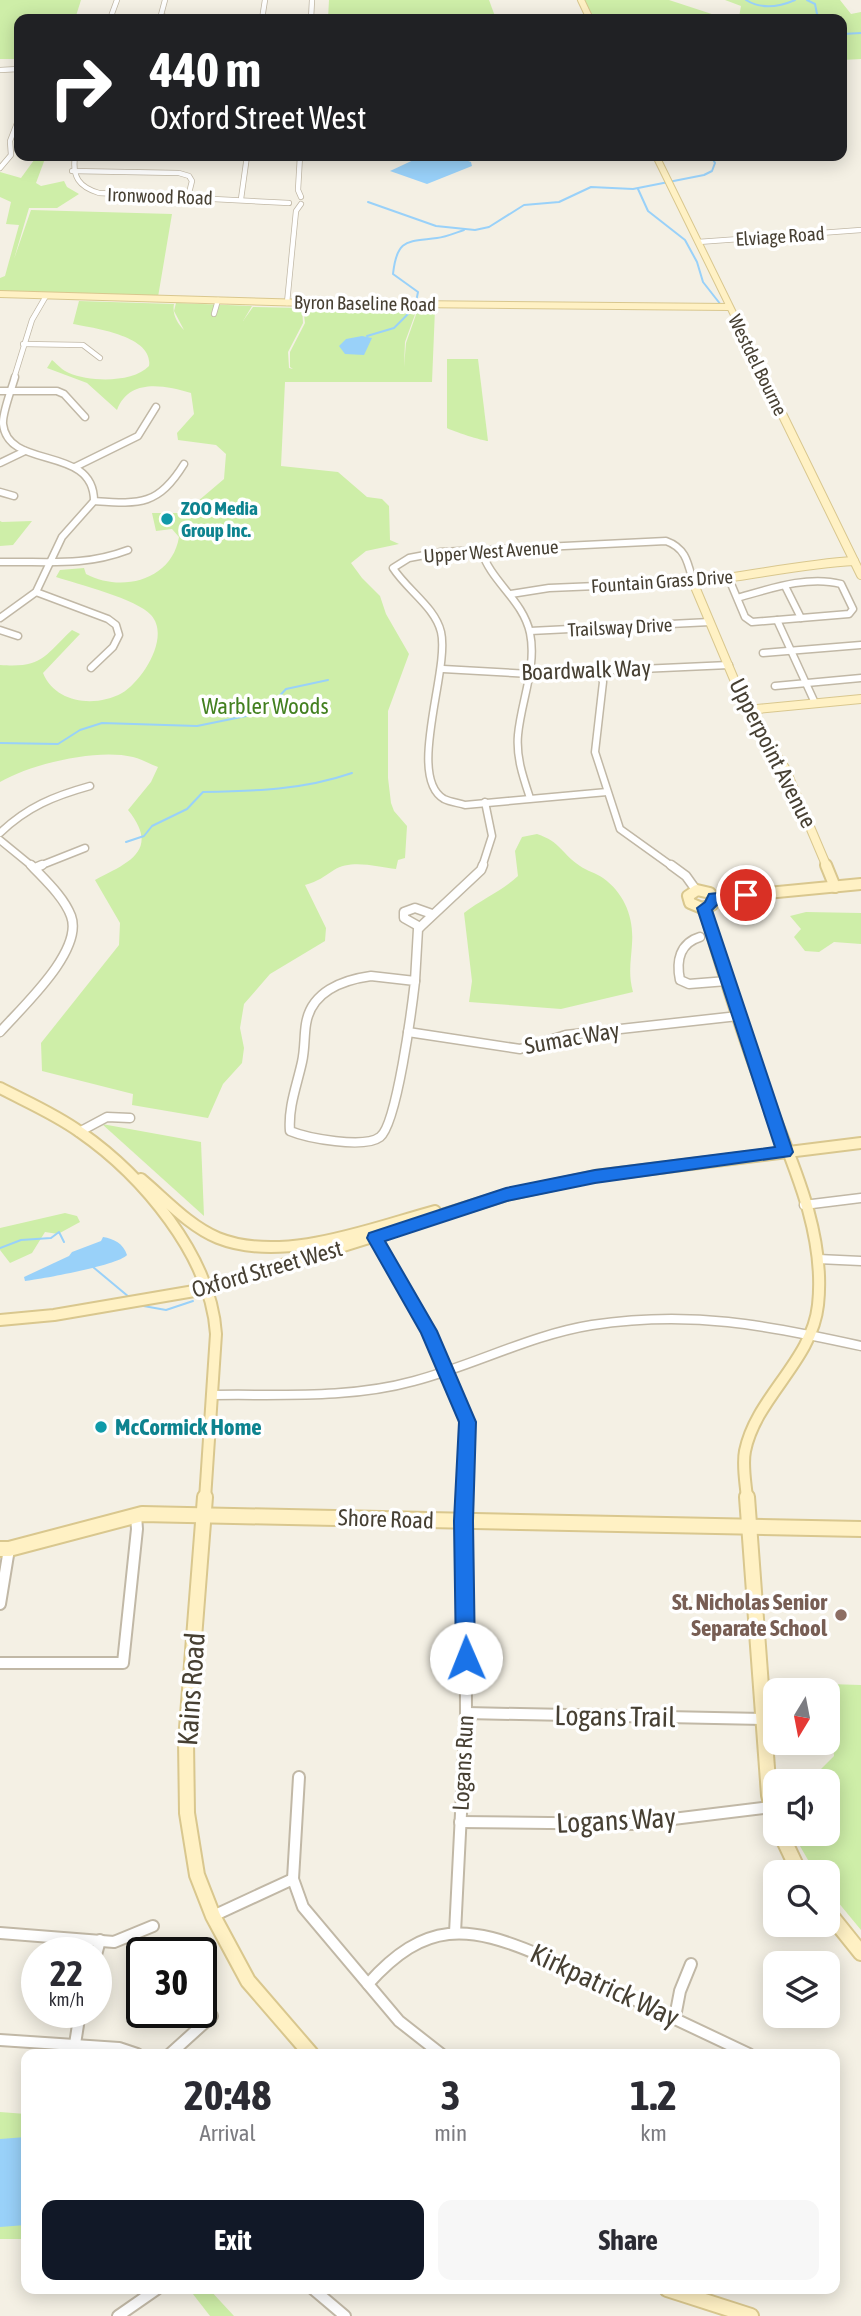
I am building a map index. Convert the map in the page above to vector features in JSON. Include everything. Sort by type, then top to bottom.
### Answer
[{"type":"main road","name":"Westdel Bourne","points":[[658,161],[861,575]]},
{"type":"main road","name":"Byron Baseline Road","points":[[0,294],[287,303],[729,307]]},
{"type":"main road","name":"Fountain Grass Drive","points":[[693,582],[729,579],[807,564],[854,561]]},
{"type":"main road","name":"Upperpoint Avenue","points":[[693,582],[747,710],[785,768],[835,887]]},
{"type":"main road","points":[[747,710],[861,699]]},
{"type":"main road","points":[[714,898],[861,884]]},
{"type":"main road","points":[[696,890],[707,891],[714,898],[712,905],[704,908],[695,907],[688,902],[688,896],[696,890]]},
{"type":"main road","points":[[704,908],[738,1016],[804,1205],[818,1259],[820,1297],[810,1336],[799,1358],[762,1409],[749,1433],[744,1454],[763,1719]]},
{"type":"main road","points":[[0,1088],[79,1132],[179,1211],[217,1237],[257,1247],[312,1242],[506,1195]]},
{"type":"main road","name":"Oxford Street West","points":[[0,1320],[54,1315],[206,1289],[506,1195],[595,1177],[861,1143]]},
{"type":"main road","name":"Kains Road","points":[[112,1157],[181,1236],[206,1289],[215,1319],[216,1353],[205,1515],[186,1741],[187,1813],[197,1875],[213,1916],[248,1980],[307,2049]]},
{"type":"main road","name":"Shore Road","points":[[5,1549],[136,1516],[205,1515],[861,1529]]},
{"type":"main road","points":[[840,1927],[861,1953]]},
{"type":"main road","points":[[683,2294],[751,2316]]},
{"type":"street","points":[[0,168],[10,155],[10,141],[14,131]]},
{"type":"street","points":[[74,161],[72,171],[179,173],[190,176],[192,181],[188,197]]},
{"type":"street","points":[[241,199],[246,161]]},
{"type":"street","points":[[287,303],[296,211],[301,200],[298,190],[300,161]]},
{"type":"street","name":"Ironwood Road","points":[[72,171],[76,183],[84,189],[99,193],[301,200]]},
{"type":"street","points":[[296,211],[291,201],[298,190]]},
{"type":"street","name":"Elviage Road","points":[[698,242],[861,230]]},
{"type":"street","points":[[0,618],[36,592],[62,537],[94,500],[94,488],[90,479],[75,467],[25,451],[10,440],[1,424],[23,344],[32,320],[46,296]]},
{"type":"street","points":[[214,314],[218,300]]},
{"type":"street","points":[[23,344],[83,345],[100,358]]},
{"type":"street","points":[[0,391],[57,391],[64,394],[85,417]]},
{"type":"street","points":[[75,467],[138,436],[156,407]]},
{"type":"street","points":[[0,463],[25,451]]},
{"type":"street","points":[[94,500],[134,504],[157,499],[165,493],[184,464]]},
{"type":"street","points":[[0,492],[14,496]]},
{"type":"street","name":"Upper West Avenue","points":[[607,792],[455,804],[435,794],[427,760],[429,733],[443,668],[442,633],[430,608],[393,568],[399,561],[420,555],[666,541],[678,544],[683,549],[693,582]]},
{"type":"street","points":[[0,562],[51,565],[88,563],[128,550]]},
{"type":"street","points":[[481,550],[483,562],[511,594],[523,612],[530,631],[530,674],[518,748],[530,798]]},
{"type":"street","points":[[729,579],[737,598],[747,620],[849,614],[853,608],[841,584],[837,582],[785,586],[737,598]]},
{"type":"street","name":"Fountain Grass Drive","points":[[511,594],[549,588],[693,582]]},
{"type":"street","points":[[785,586],[801,618]]},
{"type":"street","points":[[36,592],[108,619],[116,625],[119,635],[113,647],[91,668]]},
{"type":"street","points":[[777,620],[815,704]]},
{"type":"street","name":"Trailsway Drive","points":[[530,631],[710,622]]},
{"type":"street","points":[[0,630],[18,636]]},
{"type":"street","points":[[763,653],[861,645]]},
{"type":"street","name":"Boardwalk Way","points":[[443,668],[530,674],[729,665]]},
{"type":"street","points":[[599,671],[603,682],[595,752],[620,829],[690,880],[696,890]]},
{"type":"street","points":[[775,686],[861,678]]},
{"type":"street","points":[[0,833],[17,815],[35,802],[90,786]]},
{"type":"street","points":[[416,981],[391,976],[365,977],[337,985],[323,994],[308,1015],[304,1056],[290,1113],[290,1131],[307,1139],[372,1141],[382,1135],[388,1126],[408,1032],[416,981],[420,926],[475,878],[485,862],[492,836],[485,803]]},
{"type":"street","points":[[0,840],[14,847],[35,868],[66,907],[74,924],[70,942],[62,958],[0,1032]]},
{"type":"street","points":[[35,868],[85,848]]},
{"type":"street","points":[[420,926],[404,918],[404,912],[415,908],[432,914]]},
{"type":"street","points":[[700,937],[692,938],[685,946],[677,964],[680,980],[689,985],[727,981]]},
{"type":"street","name":"Sumac Way","points":[[408,1032],[520,1049],[566,1035],[738,1016]]},
{"type":"street","points":[[79,1132],[107,1117],[130,1118]]},
{"type":"street","points":[[804,1205],[861,1198]]},
{"type":"street","name":"Logans Run","points":[[375,1238],[428,1331],[467,1422],[464,1521],[466,1713],[455,1933]]},
{"type":"street","points":[[818,1259],[861,1261]]},
{"type":"street","points":[[213,1395],[329,1394],[389,1387],[589,1325],[650,1319],[719,1319],[781,1327],[861,1346]]},
{"type":"street","points":[[0,1663],[123,1663],[137,1529],[136,1516]]},
{"type":"street","points":[[0,1604],[5,1549]]},
{"type":"street","name":"Logans Trail","points":[[466,1713],[763,1719]]},
{"type":"street","points":[[299,1777],[293,1879],[303,1907],[399,2021],[435,2049]]},
{"type":"street","name":"Logans Way","points":[[460,1822],[632,1824],[763,1814]]},
{"type":"street","points":[[213,1916],[293,1879]]},
{"type":"street","points":[[112,1942],[153,1926]]},
{"type":"street","points":[[0,1933],[57,1937]]},
{"type":"street","points":[[368,1984],[390,1958],[408,1945],[455,1933]]},
{"type":"street","name":"Kirkpatrick Way","points":[[455,1933],[511,1942],[739,2049]]},
{"type":"street","points":[[675,2017],[680,1991],[691,1964]]},
{"type":"street","points":[[75,2044],[78,2028]]},
{"type":"street","points":[[176,2049],[199,2028]]},
{"type":"street","points":[[0,2040],[121,2049]]},
{"type":"street","points":[[118,2316],[150,2294]]},
{"type":"street","points":[[319,2294],[345,2316]]},
{"type":"green space","points":[[0,0],[81,0],[77,14],[14,14],[14,59],[0,59]]},
{"type":"green space","points":[[329,0],[489,0],[494,14],[328,14]]},
{"type":"green space","points":[[578,0],[669,0],[712,14],[589,14]]},
{"type":"green space","points":[[725,0],[840,0],[851,14],[861,12],[861,59],[847,60],[847,14],[740,14],[741,6]]},
{"type":"green space","points":[[33,161],[44,161],[36,183],[41,186],[64,181],[67,187],[79,194],[57,208],[29,208],[14,259],[31,210],[172,214],[158,297],[0,291],[0,278],[5,276],[19,225],[6,224],[11,202],[0,197],[0,172],[21,178]]},
{"type":"green space","name":"Warbler Woods","points":[[79,301],[174,304],[174,311],[176,303],[252,306],[243,321],[253,307],[302,308],[303,323],[288,352],[289,368],[293,369],[290,367],[290,352],[305,323],[303,307],[417,309],[405,342],[404,367],[406,343],[418,309],[435,309],[432,382],[285,382],[281,466],[338,472],[367,497],[382,499],[389,506],[390,540],[399,544],[366,551],[351,563],[380,596],[386,614],[409,654],[388,711],[388,778],[394,811],[407,826],[405,858],[398,860],[396,869],[348,865],[305,885],[326,928],[325,941],[270,974],[244,1004],[240,1028],[244,1048],[242,1063],[223,1084],[208,1118],[132,1105],[133,1094],[42,1071],[41,1043],[119,945],[120,923],[95,880],[137,853],[141,845],[141,835],[128,810],[151,782],[158,767],[136,758],[118,755],[83,756],[29,769],[0,782],[0,665],[25,665],[41,659],[72,630],[80,634],[43,673],[57,691],[77,700],[88,701],[111,698],[130,687],[152,658],[156,646],[158,635],[151,615],[121,598],[56,577],[60,570],[84,568],[86,574],[100,580],[129,582],[156,573],[167,564],[179,537],[172,529],[156,531],[152,513],[184,513],[224,479],[226,454],[216,445],[178,440],[177,433],[194,414],[191,393],[159,386],[139,388],[123,400],[117,410],[87,383],[47,368],[52,360],[64,370],[78,376],[111,379],[133,376],[149,366],[148,356],[142,347],[133,341],[108,331],[73,324]]},
{"type":"green space","points":[[447,359],[478,359],[488,441],[447,428]]},
{"type":"green space","points":[[0,521],[32,521],[13,545],[0,546]]},
{"type":"green space","points":[[537,834],[556,844],[580,866],[611,884],[627,907],[632,934],[630,973],[633,992],[561,1009],[469,1002],[472,981],[464,913],[518,876],[515,851],[522,837]]},
{"type":"green space","points":[[806,912],[861,913],[861,944],[834,942],[819,952],[805,951],[794,937],[801,929],[790,916]]},
{"type":"green space","points":[[102,1124],[201,1142],[204,1216]]},
{"type":"green space","points":[[65,1213],[77,1216],[80,1222],[58,1234],[45,1232],[32,1253],[10,1263],[0,1250],[0,1228]]},
{"type":"green space","points":[[840,1684],[861,1685],[861,1930],[840,1905],[840,1860],[808,1860],[800,1846],[840,1846],[840,1769],[821,1769],[834,1756],[840,1755]]},
{"type":"green space","points":[[0,2112],[21,2114],[21,2239],[0,2239]]},
{"type":"green space","points":[[193,2294],[214,2294],[234,2316],[210,2316]]},
{"type":"water","points":[[411,161],[468,161],[472,166],[427,184],[390,171]]},
{"type":"water","points":[[362,336],[372,338],[364,355],[345,354],[339,346],[346,339]]},
{"type":"water","points":[[103,1237],[118,1242],[127,1255],[96,1267],[25,1281],[24,1277],[69,1256],[72,1252],[101,1241]]},
{"type":"water","points":[[21,2137],[21,2225],[0,2227],[0,2139]]},
{"type":"waterway","points":[[746,0],[770,6],[795,0]]},
{"type":"waterway","points":[[807,0],[815,4],[817,14]]},
{"type":"waterway","points":[[847,34],[861,33]]},
{"type":"waterway","points":[[368,202],[436,226],[475,230],[489,227],[524,205],[559,202],[591,187],[633,189],[704,175],[712,171],[714,161]]},
{"type":"waterway","points":[[638,189],[648,211],[685,240],[697,262],[703,282],[721,305]]},
{"type":"waterway","points":[[416,302],[418,292],[393,274],[397,254],[405,244],[464,230]]},
{"type":"waterway","points":[[367,336],[394,328],[414,308]]},
{"type":"waterway","points":[[0,743],[58,744],[80,730],[102,723],[197,726],[251,715],[274,702],[286,689],[328,680]]},
{"type":"waterway","points":[[126,842],[144,836],[152,826],[187,809],[203,792],[297,786],[352,773]]},
{"type":"waterway","points":[[0,1248],[21,1240],[51,1238],[59,1232],[64,1242]]},
{"type":"waterway","points":[[93,1267],[129,1297]]},
{"type":"waterway","points":[[138,1305],[166,1310],[193,1301]]},
{"type":"place","name":"ZOO Media Group Inc.","points":[[167,519]]},
{"type":"place","name":"McCormick Home","points":[[101,1427]]},
{"type":"place","name":"St. Nicholas Senior Separate School","points":[[841,1615]]},
{"type":"route","points":[[466,1658],[464,1521],[467,1422],[428,1331],[375,1238],[506,1195],[595,1177],[785,1152],[704,908],[712,905],[714,898],[746,895]]}]
